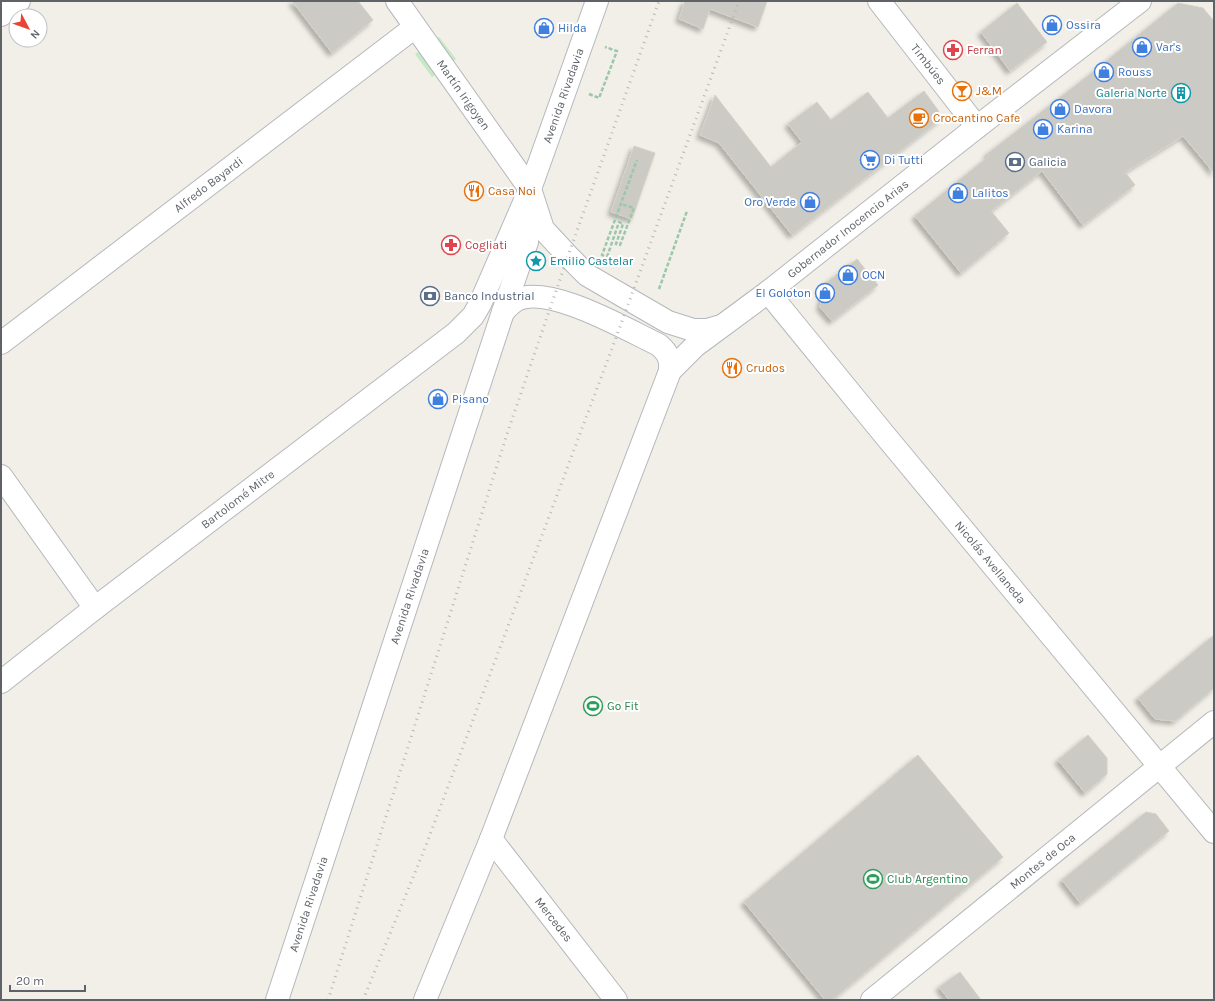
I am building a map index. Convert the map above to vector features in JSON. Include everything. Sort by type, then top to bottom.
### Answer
[{"type":"street","points":[[1,15],[18,1]]},
{"type":"street","name":"Martín Irigoyen","points":[[397,1],[530,189],[543,229],[587,275],[668,322],[693,330],[707,330],[722,326]]},
{"type":"street","name":"Avenida Rivadavia","points":[[473,316],[488,286],[530,189],[597,1]]},
{"type":"street","name":"Timbúes","points":[[879,1],[977,128]]},
{"type":"street","name":"Gobernador Inocencio Arias","points":[[670,371],[695,346],[768,292],[1140,1]]},
{"type":"street","name":"Alfredo Bayardi","points":[[1,343],[415,27]]},
{"type":"street","name":"Avenida Rivadavia","points":[[277,1000],[527,242],[530,189]]},
{"type":"street","name":"Nicolás Avellaneda","points":[[768,292],[1214,832]]},
{"type":"street","points":[[425,1000],[491,839],[670,371],[671,362],[667,352],[659,345],[579,307],[548,298],[527,298],[515,301],[503,312]]},
{"type":"street","name":"Bartolomé Mitre","points":[[1,682],[95,608],[456,333],[473,316]]},
{"type":"street","points":[[1,476],[95,608]]},
{"type":"street","name":"Montes de Oca","points":[[872,1000],[1214,722]]},
{"type":"street","name":"Mercedes","points":[[491,839],[616,1000]]},
{"type":"path","points":[[585,93],[599,98],[610,75],[616,51]]},
{"type":"path","points":[[602,255],[637,160]]},
{"type":"path","points":[[607,257],[618,222],[623,224],[616,244],[620,245],[634,208],[621,204]]},
{"type":"path","points":[[664,293],[659,290],[687,211]]},
{"type":"path","points":[[598,252],[612,262]]},
{"type":"green space","points":[[439,37],[456,59],[432,77],[415,54]]},
{"type":"building","points":[[292,1],[358,1],[373,20],[332,53]]},
{"type":"building","points":[[685,1],[767,1],[758,27],[710,9],[703,29],[679,19]]},
{"type":"building","points":[[1017,3],[1047,42],[1010,71],[981,32]]},
{"type":"building","points":[[1178,3],[1203,8],[1214,21],[1214,173],[1183,136],[1125,172],[1135,185],[1083,225],[1042,171],[991,211],[1009,233],[961,273],[915,216],[989,156],[987,154],[1089,75]]},
{"type":"building","points":[[924,91],[938,110],[941,119],[792,235],[719,143],[700,135],[715,95],[771,167],[802,142],[788,124],[817,102],[831,120],[868,92],[888,118]]},
{"type":"building","points":[[634,146],[655,153],[632,219],[611,212]]},
{"type":"building","points":[[857,259],[878,285],[832,321],[820,307],[826,283]]},
{"type":"building","points":[[1214,635],[1214,688],[1175,721],[1155,719],[1138,698]]},
{"type":"building","points":[[1088,735],[1107,758],[1107,774],[1085,793],[1058,760]]},
{"type":"building","name":"Club Argentino","points":[[918,755],[1003,857],[832,1000],[825,1000],[744,902]]},
{"type":"building","points":[[1146,812],[1156,814],[1169,831],[1080,903],[1062,880]]},
{"type":"building","points":[[960,972],[981,1000],[949,1000],[939,987]]},
{"type":"railway","points":[[328,1000],[507,434],[568,256],[659,1]]},
{"type":"railway","points":[[363,1000],[425,848],[614,343],[739,1]]},
{"type":"place","name":"Ossira","points":[[1052,25]]},
{"type":"place","name":"Hilda","points":[[544,28]]},
{"type":"place","name":"Var's","points":[[1142,47]]},
{"type":"place","name":"Ferran","points":[[953,50]]},
{"type":"place","name":"Rouss","points":[[1104,72]]},
{"type":"place","name":"J&M","points":[[962,91]]},
{"type":"place","name":"Galeria Norte","points":[[1181,93]]},
{"type":"place","name":"Davora","points":[[1060,109]]},
{"type":"place","name":"Crocantino Cafe","points":[[919,118]]},
{"type":"place","name":"Karina","points":[[1043,129]]},
{"type":"place","name":"Di Tutti","points":[[870,160]]},
{"type":"place","name":"Galicia","points":[[1015,162]]},
{"type":"place","name":"Casa Noi","points":[[474,191]]},
{"type":"place","name":"Lalitos","points":[[958,193]]},
{"type":"place","name":"Oro Verde","points":[[810,202]]},
{"type":"place","name":"Cogliati","points":[[451,245]]},
{"type":"place","name":"Emilio Castelar","points":[[536,261]]},
{"type":"place","name":"OCN","points":[[848,275]]},
{"type":"place","name":"El Goloton","points":[[825,293]]},
{"type":"place","name":"Banco Industrial","points":[[430,296]]},
{"type":"place","name":"Crudos","points":[[732,368]]},
{"type":"place","name":"Pisano","points":[[438,399]]},
{"type":"place","name":"Go Fit","points":[[593,706]]},
{"type":"place","name":"Club Argentino","points":[[873,879]]}]
